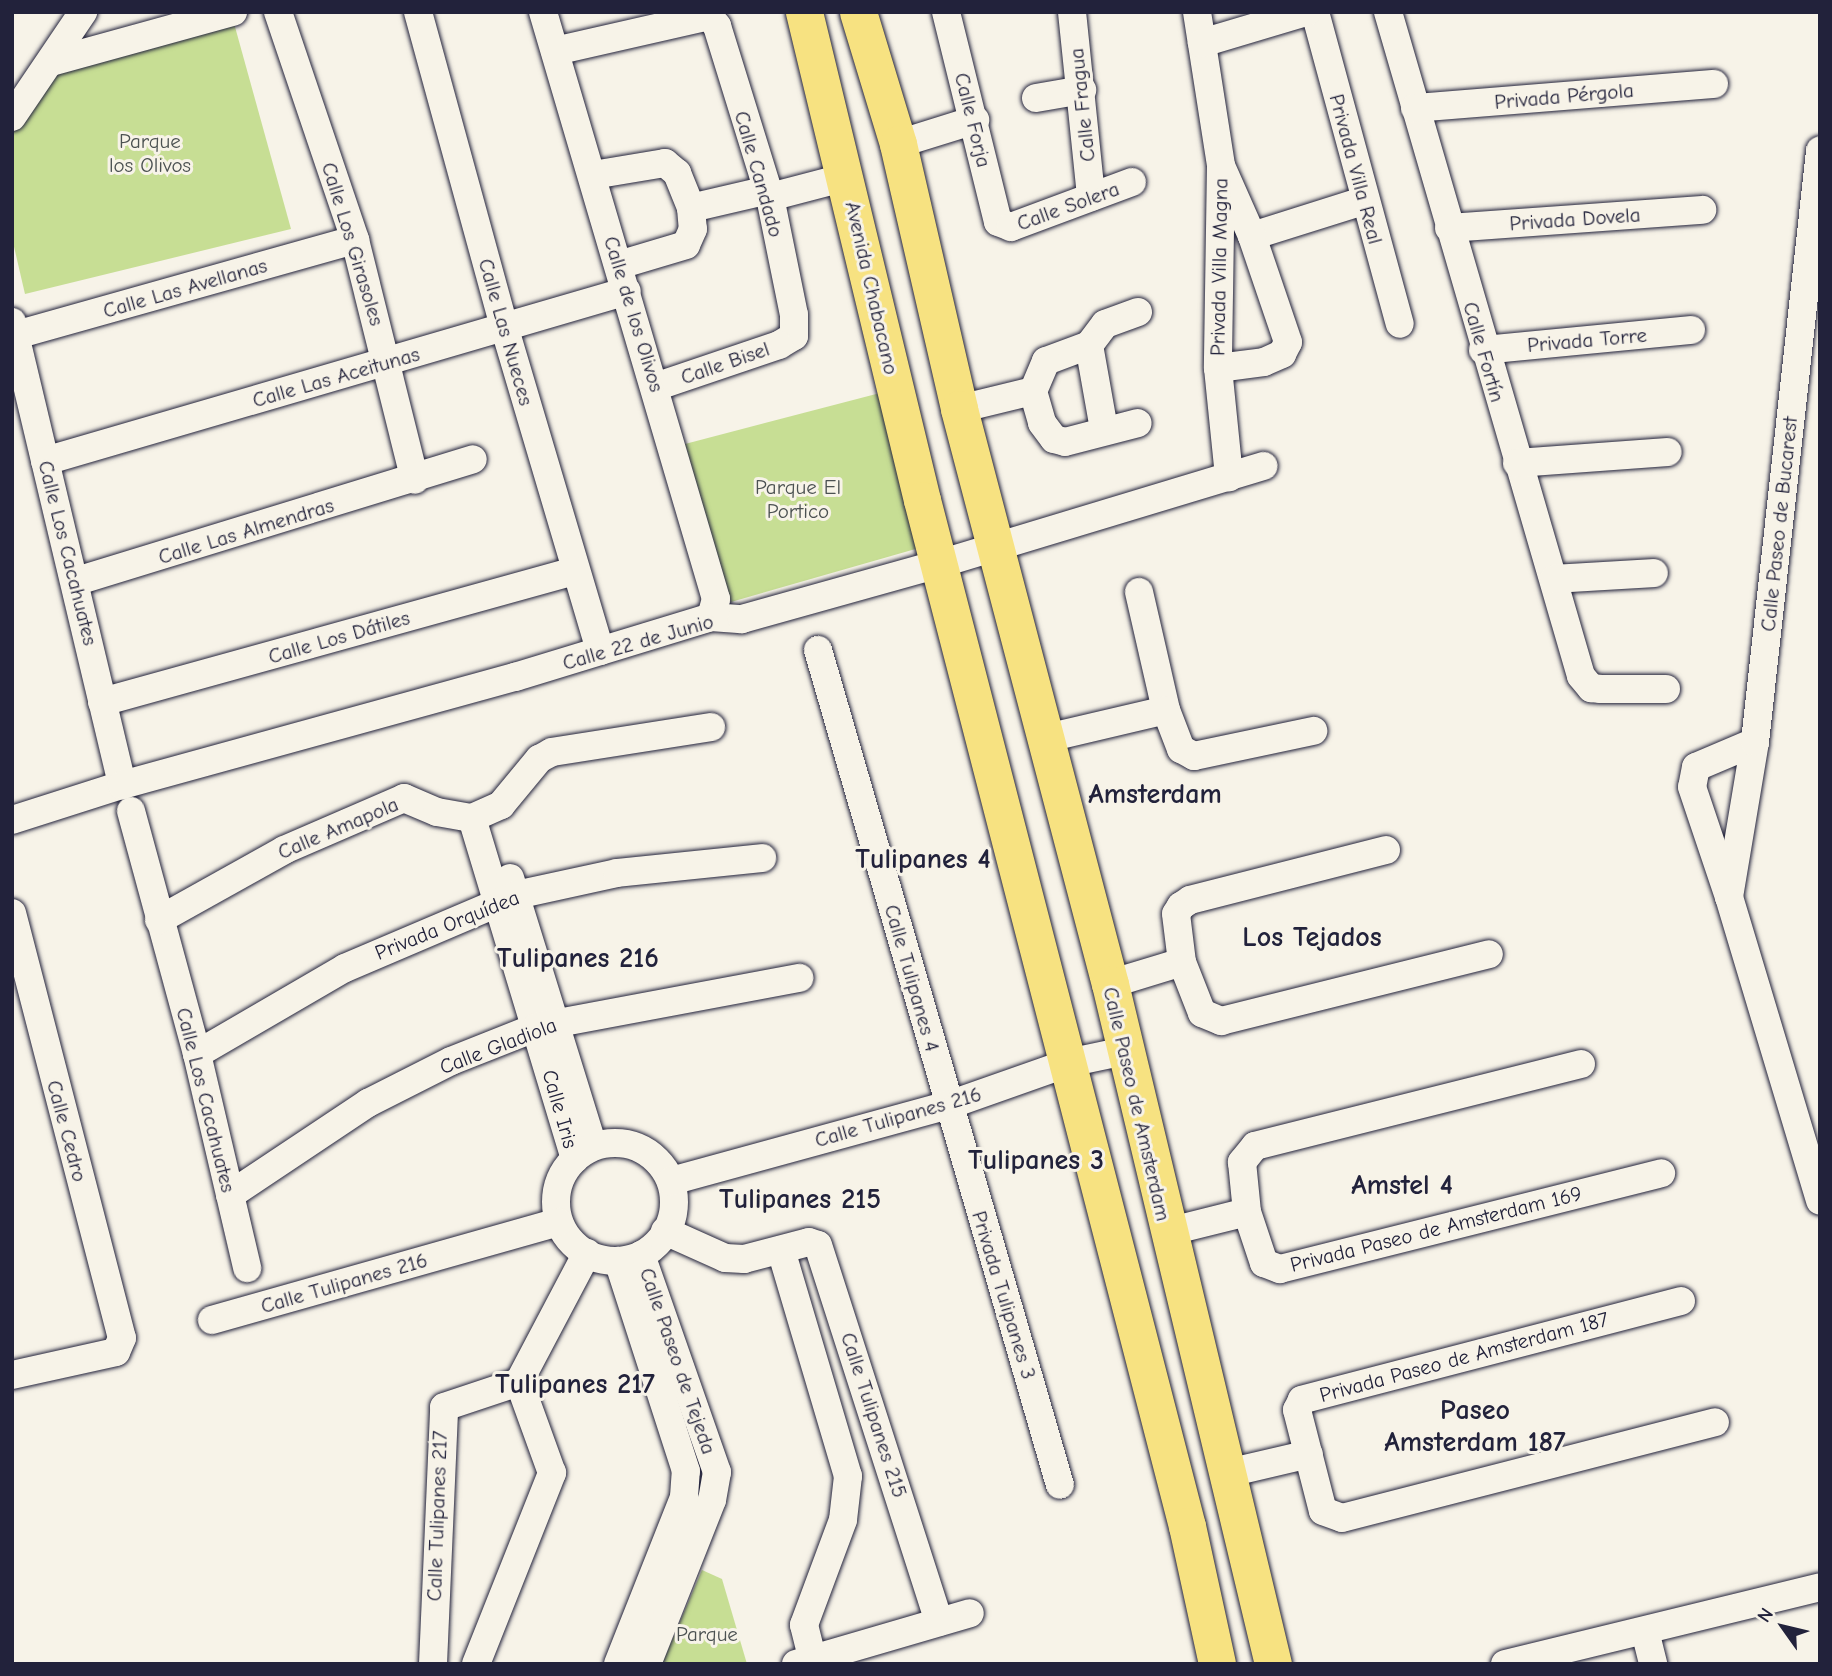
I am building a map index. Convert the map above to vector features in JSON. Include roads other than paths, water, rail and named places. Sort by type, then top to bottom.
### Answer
[{"type":"main road","name":"Avenida Chabacano","points":[[804,12],[939,564]]},
{"type":"main road","points":[[858,12],[898,145],[959,409],[997,544]]},
{"type":"main road","points":[[922,499],[980,484]]},
{"type":"main road","name":"Calle Paseo de Amsterdam","points":[[997,544],[1110,984],[1167,1232],[1273,1664]]},
{"type":"main road","points":[[939,564],[1186,1526],[1217,1664]]},
{"type":"street","points":[[12,117],[83,12]]},
{"type":"street","points":[[51,62],[233,12]]},
{"type":"street","name":"Calle Los Girasoles","points":[[278,12],[355,240],[415,480]]},
{"type":"street","name":"Calle Las Nueces","points":[[418,12],[504,326],[600,651]]},
{"type":"street","name":"Calle de los Olivos","points":[[543,12],[716,599],[711,617]]},
{"type":"street","name":"Calle Forja","points":[[946,12],[975,120],[995,217],[1003,225]]},
{"type":"street","name":"Calle Fragua","points":[[1072,12],[1082,90],[1090,197]]},
{"type":"street","name":"Privada Villa Magna","points":[[1197,12],[1221,166],[1218,369],[1229,477]]},
{"type":"street","points":[[1202,43],[1306,12]]},
{"type":"street","name":"Privada Villa Real","points":[[1315,12],[1363,201],[1400,324]]},
{"type":"street","name":"Calle Fortín","points":[[1388,12],[1483,350],[1581,676],[1591,688],[1665,689]]},
{"type":"street","name":"Calle Candado","points":[[555,51],[709,16],[717,26],[767,194],[794,315],[794,335]]},
{"type":"street","name":"Privada Pérgola","points":[[1415,108],[1714,84]]},
{"type":"street","points":[[1036,98],[1082,90]]},
{"type":"street","points":[[898,145],[975,120]]},
{"type":"street","name":"Calle Paseo de Bucarest","points":[[1729,897],[1755,742],[1820,151]]},
{"type":"street","points":[[593,175],[661,162],[677,173],[691,208],[846,177]]},
{"type":"street","name":"Privada Villa Magna","points":[[1218,369],[1264,362],[1282,354],[1288,342],[1252,236],[1221,166]]},
{"type":"street","name":"Calle Solera","points":[[1003,225],[1011,227],[1132,182]]},
{"type":"street","points":[[1252,236],[1363,201]]},
{"type":"street","name":"Calle Las Aceitunas","points":[[45,461],[387,363],[504,326],[622,278],[676,250],[692,234],[691,208]]},
{"type":"street","name":"Privada Dovela","points":[[1448,228],[1702,210]]},
{"type":"street","name":"Calle Las Avellanas","points":[[14,329],[355,240]]},
{"type":"street","points":[[959,409],[1036,381],[1062,351],[1089,345],[1105,324],[1138,312]]},
{"type":"street","name":"Calle Los Cacahuates","points":[[14,329],[77,581],[122,785]]},
{"type":"street","name":"Privada Torre","points":[[1483,350],[1691,330]]},
{"type":"street","name":"Calle Bisel","points":[[655,387],[779,345],[794,335]]},
{"type":"street","points":[[1089,345],[1104,429]]},
{"type":"street","points":[[1036,381],[1042,423],[1054,439],[1065,442],[1104,429],[1138,423]]},
{"type":"street","points":[[1517,463],[1668,452]]},
{"type":"street","name":"Calle Las Almendras","points":[[77,581],[415,480],[474,459]]},
{"type":"street","name":"Calle 22 de Junio","points":[[12,820],[122,785],[600,651],[711,617],[742,619],[939,564],[997,544],[1264,466]]},
{"type":"street","name":"Calle Los Dátiles","points":[[102,702],[575,571]]},
{"type":"street","points":[[1553,579],[1654,573]]},
{"type":"street","points":[[1139,592],[1166,710],[1181,749],[1194,756],[1313,731]]},
{"type":"street","name":"Calle Tulipanes 4","points":[[818,650],[949,1105]]},
{"type":"street","points":[[1047,738],[1166,710]]},
{"type":"street","points":[[481,815],[552,752],[711,727]]},
{"type":"street","points":[[1755,742],[1705,762],[1691,774],[1692,787],[1729,897],[1820,1201]]},
{"type":"street","name":"Calle Amapola","points":[[159,920],[284,850],[404,798],[437,812],[481,815]]},
{"type":"street","name":"Calle Los Cacahuates","points":[[131,811],[197,1054],[247,1268]]},
{"type":"street","name":"Calle Iris","points":[[481,815],[584,1153]]},
{"type":"street","points":[[1386,850],[1190,900],[1176,914],[1182,962],[1202,1013],[1221,1021],[1489,954]]},
{"type":"street","name":"Privada Orquídea","points":[[197,1054],[345,968],[506,899],[617,873],[762,858]]},
{"type":"street","name":"Calle Cedro","points":[[12,913],[20,990],[122,1338],[120,1349],[12,1374]]},
{"type":"street","points":[[1110,984],[1182,962]]},
{"type":"street","name":"Calle Gladiola","points":[[230,1195],[368,1103],[452,1061],[547,1025],[799,978]]},
{"type":"street","name":"Calle Tulipanes 216","points":[[671,1181],[949,1105],[1068,1063],[1125,1051]]},
{"type":"street","name":"Privada Paseo de Amsterdam 169","points":[[1581,1064],[1255,1146],[1242,1162],[1247,1212],[1264,1263],[1280,1269],[1661,1172]]},
{"type":"street","name":"Privada Tulipanes 3","points":[[949,1105],[1060,1485]]},
{"type":"street","points":[[634,1146],[654,1158],[671,1181],[674,1198],[665,1231],[629,1258],[587,1254],[575,1247],[558,1222],[558,1183],[584,1153],[634,1146]]},
{"type":"street","points":[[1167,1232],[1247,1212]]},
{"type":"street","name":"Calle Tulipanes 216","points":[[212,1320],[558,1222]]},
{"type":"street","name":"Calle Tulipanes 215","points":[[665,1231],[725,1258],[744,1259],[809,1242],[818,1245],[939,1622]]},
{"type":"street","name":"Calle Tulipanes 215","points":[[781,1250],[848,1476],[843,1520],[804,1625],[804,1662],[970,1613]]},
{"type":"street","points":[[476,1664],[552,1473],[519,1382],[587,1254]]},
{"type":"street","name":"Calle Paseo de Tejeda","points":[[618,1664],[684,1497],[686,1471],[629,1258]]},
{"type":"street","name":"Calle Paseo de Tejeda","points":[[629,1258],[717,1472],[712,1500],[646,1664]]},
{"type":"street","name":"Privada Paseo de Amsterdam 187","points":[[1681,1301],[1302,1400],[1297,1410],[1323,1511],[1342,1517],[1715,1422]]},
{"type":"street","name":"Calle Tulipanes 217","points":[[433,1664],[444,1407],[519,1382]]},
{"type":"street","points":[[1228,1473],[1308,1454]]},
{"type":"street","points":[[1505,1664],[1820,1587]]},
{"type":"street","points":[[1645,1631],[1653,1664]]},
{"type":"district","name":"Amsterdam","points":[[1155,794]]},
{"type":"district","name":"Tulipanes 4","points":[[923,859]]},
{"type":"district","name":"Los Tejados","points":[[1312,937]]},
{"type":"district","name":"Tulipanes 216","points":[[578,958]]},
{"type":"district","name":"Tulipanes 3","points":[[1036,1160]]},
{"type":"district","name":"Amstel 4","points":[[1402,1185]]},
{"type":"district","name":"Tulipanes 215","points":[[800,1199]]},
{"type":"district","name":"Tulipanes 217","points":[[575,1384]]},
{"type":"district","name":"Paseo Amsterdam 187","points":[[1475,1426]]},
{"type":"park label","name":"Parque los Olivos","points":[[150,153]]},
{"type":"park label","name":"Parque El Portico","points":[[798,499]]},
{"type":"park label","name":"Parque","points":[[707,1634]]}]
